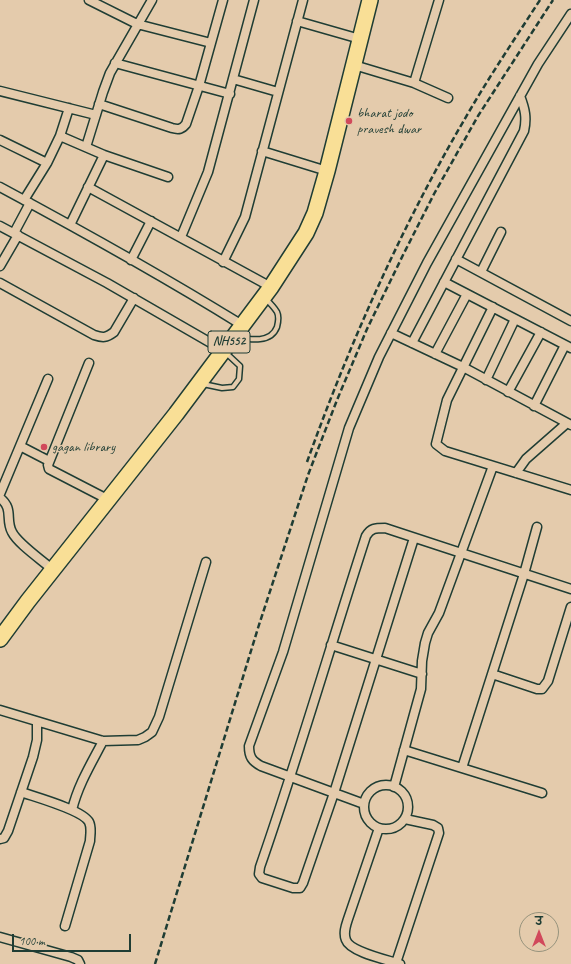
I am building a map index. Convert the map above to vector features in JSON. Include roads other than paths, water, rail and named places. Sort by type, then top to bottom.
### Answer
[{"type":"highway","name":"NH552","points":[[0,639],[28,601],[109,500],[199,383],[267,292],[306,233],[315,213],[327,171],[370,0]]},
{"type":"street","points":[[89,0],[137,24],[211,43]]},
{"type":"street","points":[[86,147],[103,92],[115,63],[152,0]]},
{"type":"street","points":[[181,238],[208,172],[254,0]]},
{"type":"street","points":[[223,262],[245,217],[303,0]]},
{"type":"street","points":[[414,83],[439,0]]},
{"type":"street","points":[[99,104],[178,129],[183,128],[186,124],[199,86],[221,1]]},
{"type":"street","points":[[364,804],[261,766],[253,761],[249,756],[249,746],[283,652],[349,428],[379,357],[426,263],[538,64],[571,14]]},
{"type":"street","points":[[297,21],[360,39]]},
{"type":"street","points":[[115,63],[230,94]]},
{"type":"street","points":[[354,65],[414,83],[448,98]]},
{"type":"street","points":[[234,79],[278,92]]},
{"type":"street","points":[[0,92],[96,115]]},
{"type":"street","points":[[412,343],[524,131],[526,121],[525,110],[520,96]]},
{"type":"street","points":[[0,266],[16,234],[27,201],[48,163],[60,136],[69,108]]},
{"type":"street","points":[[60,136],[104,155],[168,177]]},
{"type":"street","points":[[0,140],[48,163]]},
{"type":"street","points":[[262,150],[327,171]]},
{"type":"street","points":[[70,225],[104,155]]},
{"type":"street","points":[[0,187],[205,302],[237,331]]},
{"type":"street","points":[[88,188],[223,262],[267,292]]},
{"type":"street","points":[[131,260],[152,222]]},
{"type":"street","points":[[0,226],[134,298],[223,350]]},
{"type":"street","points":[[481,272],[501,232]]},
{"type":"street","points":[[456,259],[571,321]]},
{"type":"street","points":[[444,282],[568,347],[534,406]]},
{"type":"street","points":[[0,283],[94,335],[103,338],[114,332],[134,298]]},
{"type":"street","points":[[435,354],[467,294]]},
{"type":"street","points":[[493,307],[448,400],[436,444],[445,451],[571,490]]},
{"type":"street","points":[[486,380],[516,319]]},
{"type":"street","points":[[508,392],[541,332]]},
{"type":"street","points":[[391,333],[463,367],[569,424],[526,459],[516,473]]},
{"type":"street","points":[[89,363],[48,465],[49,469],[109,500]]},
{"type":"street","points":[[0,494],[48,379]]},
{"type":"street","points":[[20,446],[49,461]]},
{"type":"street","points":[[394,787],[421,689],[422,661],[428,633],[439,613],[493,466]]},
{"type":"street","points":[[0,498],[6,503],[12,532],[20,542],[53,570]]},
{"type":"street","points":[[462,768],[524,574],[537,526]]},
{"type":"street","points":[[414,538],[334,793],[303,883],[300,888],[294,888],[262,878],[259,874],[260,867],[291,777],[366,536],[370,530],[385,528],[571,589]]},
{"type":"street","points":[[0,710],[103,741],[138,740],[152,732],[159,717],[206,562]]},
{"type":"street","points":[[492,674],[537,689],[542,689],[548,681],[571,607]]},
{"type":"street","points":[[331,645],[422,674]]},
{"type":"street","points":[[0,839],[4,838],[8,831],[33,756],[37,740],[37,722]]},
{"type":"street","points":[[72,810],[80,783],[103,741]]},
{"type":"street","points":[[404,750],[542,793]]},
{"type":"street","points":[[388,786],[394,787],[406,796],[408,811],[400,824],[394,828],[386,830],[372,824],[364,811],[364,804],[370,792],[375,788],[388,786]]},
{"type":"street","points":[[21,792],[72,810],[82,815],[89,821],[91,829],[90,841],[65,926]]},
{"type":"street","points":[[379,828],[348,919],[345,931],[346,941],[351,947],[362,952],[398,963],[439,833],[438,828],[433,825],[405,818]]},
{"type":"street","points":[[0,937],[71,957],[78,960],[80,964]]},
{"type":"lane","points":[[237,331],[254,340],[265,338],[275,332],[278,324],[278,313],[267,292]]},
{"type":"lane","points":[[199,383],[222,388],[233,387],[239,379],[240,366],[223,350]]},
{"type":"railway","points":[[307,462],[358,331],[418,204],[472,106],[540,0]]},
{"type":"railway","points":[[155,964],[258,628],[308,475],[337,400],[367,329],[434,194],[478,116],[553,0]]},
{"type":"place","name":"bharat jodo pravesh dwar","points":[[349,121]]},
{"type":"place","name":"gagan library","points":[[44,447]]}]
